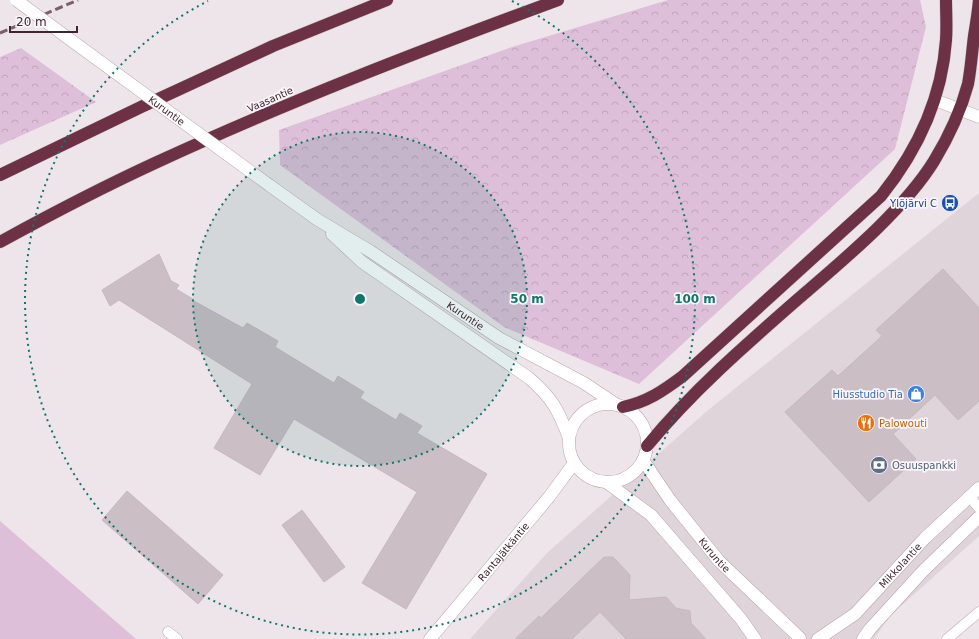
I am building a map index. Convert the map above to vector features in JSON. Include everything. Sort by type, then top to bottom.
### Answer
[{"type":"highway","points":[[0,175],[141,107],[273,46],[387,0]]},
{"type":"highway","name":"Vaasantie","points":[[0,242],[154,163],[299,99],[419,51],[558,0]]},
{"type":"highway","points":[[620,406],[638,404],[653,397],[683,376],[881,196],[901,172],[920,136],[935,100],[946,41],[946,0]]},
{"type":"highway","points":[[647,446],[670,418],[744,346],[833,268],[908,196],[934,161],[960,110],[968,83],[979,0]]},
{"type":"main road","name":"Kuruntie","points":[[16,0],[318,220],[370,250],[499,338],[584,383],[620,406]]},
{"type":"main road","points":[[935,100],[979,117]]},
{"type":"main road","name":"Kuruntie","points":[[318,220],[362,262],[529,378],[547,394],[555,405],[569,438]]},
{"type":"main road","points":[[602,404],[620,406],[633,413],[641,422],[646,434],[647,446],[643,460],[636,470],[628,477],[617,481],[606,482],[591,478],[574,463],[570,451],[569,438],[573,424],[583,413],[602,404]]},
{"type":"main road","name":"Kuruntie","points":[[643,460],[670,500],[719,561],[800,639]]},
{"type":"main road","name":"Rantajätkäntie","points":[[430,639],[550,497],[574,463]]},
{"type":"main road","points":[[606,482],[651,515],[741,619],[755,639]]},
{"type":"main road","name":"Mikkolantie","points":[[818,639],[855,614],[925,538],[979,488]]},
{"type":"main road","name":"Mikkolantie","points":[[863,639],[870,629],[923,571],[979,517]]},
{"type":"lane","points":[[969,496],[979,508]]},
{"type":"lane","points":[[947,639],[979,612]]},
{"type":"lane","points":[[168,632],[177,639]]},
{"type":"shaded area","points":[[979,193],[979,536],[890,616],[874,639],[470,639],[547,553],[707,411]]},
{"type":"green space","points":[[668,0],[920,0],[926,27],[895,149],[639,384],[504,327],[280,165],[279,130],[512,47]]},
{"type":"green space","points":[[21,48],[96,102],[0,145],[0,57]]},
{"type":"green space","points":[[0,521],[136,639],[0,639]]},
{"type":"building","points":[[159,254],[171,281],[179,285],[176,289],[193,299],[192,300],[243,328],[247,323],[278,341],[275,347],[334,383],[338,376],[364,392],[360,398],[396,420],[400,413],[422,426],[417,433],[487,474],[406,609],[362,583],[417,492],[294,419],[260,475],[214,448],[252,384],[119,300],[110,306],[102,290]]},
{"type":"building","points":[[943,269],[979,308],[979,401],[958,420],[935,395],[893,434],[916,459],[869,502],[785,412],[832,370],[838,376],[882,336],[876,330]]},
{"type":"building","points":[[127,491],[223,575],[198,604],[102,520]]},
{"type":"building","points":[[302,510],[345,567],[324,582],[282,525]]},
{"type":"building","points":[[604,557],[613,557],[630,575],[629,600],[666,597],[676,608],[690,611],[691,623],[706,639],[626,639],[600,612],[572,639],[515,639],[539,616],[541,618]]},
{"type":"railway","points":[[0,33],[78,0]]},
{"type":"place","name":"Ylöjärvi C","points":[[950,203]]},
{"type":"place","name":"Hiusstudio Tia","points":[[916,394]]},
{"type":"place","name":"Palowouti","points":[[866,423]]},
{"type":"place","name":"Osuuspankki","points":[[879,465]]}]
